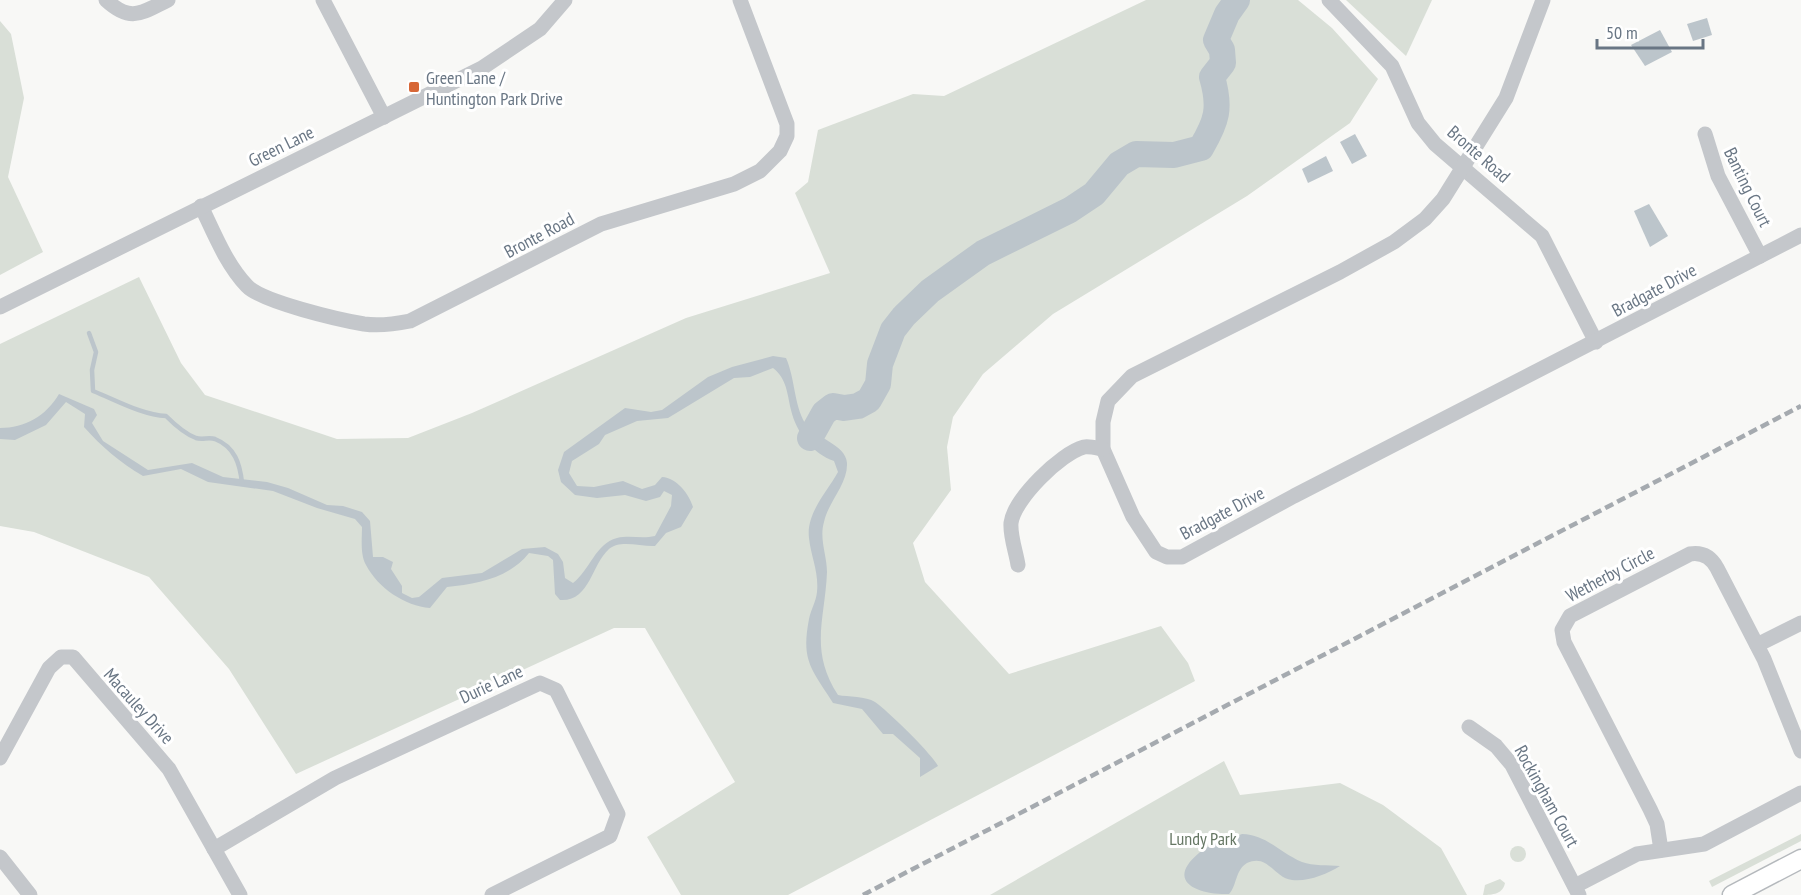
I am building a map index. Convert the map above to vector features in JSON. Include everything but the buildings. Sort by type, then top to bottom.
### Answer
[{"type":"main road","points":[[1732,895],[1801,859]]},
{"type":"street","points":[[106,0],[125,14],[141,14],[168,0]]},
{"type":"street","points":[[323,0],[384,117]]},
{"type":"street","name":"Green Lane","points":[[0,307],[482,68],[540,29],[565,0]]},
{"type":"street","name":"Bronte Road","points":[[201,206],[229,263],[248,288],[270,300],[365,324],[389,325],[410,321],[601,224],[734,184],[760,171],[773,160],[787,136],[787,124],[740,0]]},
{"type":"street","name":"Bronte Road","points":[[1329,0],[1392,66],[1418,123],[1435,144],[1463,170],[1515,210],[1542,236],[1596,342]]},
{"type":"street","name":"Bradgate Drive","points":[[1543,0],[1506,98],[1463,170],[1443,199],[1425,219],[1394,242],[1177,356],[1132,376],[1108,401],[1103,422],[1103,449],[1133,517],[1156,552],[1167,557],[1182,556],[1801,235]]},
{"type":"street","name":"Banting Court","points":[[1705,134],[1718,176],[1760,256]]},
{"type":"street","points":[[1018,565],[1011,525],[1014,513],[1028,493],[1064,458],[1085,447],[1103,449]]},
{"type":"street","name":"Wetherby Circle","points":[[1661,850],[1656,821],[1564,642],[1563,625],[1575,613],[1685,556],[1699,553],[1715,564],[1757,645],[1801,750]]},
{"type":"street","points":[[1757,645],[1801,622]]},
{"type":"street","name":"Macauley Drive","points":[[0,758],[49,668],[61,657],[73,657],[169,769],[240,895]]},
{"type":"street","name":"Durie Lane","points":[[214,849],[335,778],[540,683],[556,690],[618,814],[610,836],[492,895]]},
{"type":"street","name":"Rockingham Court","points":[[1469,727],[1496,746],[1512,765],[1577,890]]},
{"type":"street","points":[[1577,890],[1637,854],[1704,844],[1801,793]]},
{"type":"street","points":[[0,857],[30,895]]},
{"type":"green space","points":[[1146,0],[1298,0],[1332,28],[1378,79],[1350,123],[1247,196],[1053,314],[983,374],[953,417],[947,447],[951,490],[913,543],[925,582],[1009,674],[1161,626],[1188,663],[1195,681],[788,895],[681,895],[647,837],[735,782],[645,628],[614,628],[296,774],[229,669],[149,577],[34,532],[0,526],[0,344],[139,277],[181,363],[205,395],[337,439],[408,438],[472,413],[686,318],[830,273],[795,193],[808,182],[818,130],[913,94],[944,96]]},
{"type":"green space","points":[[1346,0],[1432,0],[1406,56]]},
{"type":"green space","points":[[0,21],[11,34],[24,98],[8,177],[43,252],[0,275]]},
{"type":"green space","name":"Lundy Park","points":[[1224,761],[1240,795],[1340,783],[1383,805],[1441,848],[1467,895],[990,895]]},
{"type":"green space","points":[[1801,834],[1801,841],[1712,887],[1709,881]]},
{"type":"green space","points":[[1518,846],[1526,854],[1518,862],[1510,854]]},
{"type":"green space","points":[[1500,879],[1505,883],[1500,892],[1483,895],[1485,885]]},
{"type":"shaded area","points":[[1707,18],[1712,35],[1693,41],[1687,24]]},
{"type":"shaded area","points":[[1660,30],[1672,52],[1645,66],[1631,45]]},
{"type":"shaded area","points":[[1355,134],[1367,156],[1352,164],[1340,142]]},
{"type":"shaded area","points":[[1326,156],[1333,171],[1308,183],[1302,169]]},
{"type":"shaded area","points":[[1649,204],[1668,236],[1650,247],[1634,211]]},
{"type":"shaded area","points":[[773,356],[786,358],[801,416],[805,423],[815,433],[836,446],[845,456],[847,463],[844,478],[829,507],[823,528],[827,572],[821,649],[829,679],[838,695],[875,702],[927,752],[938,766],[920,777],[920,758],[893,734],[883,734],[862,709],[833,703],[810,664],[806,645],[807,633],[817,585],[809,529],[818,503],[838,472],[834,461],[812,448],[801,434],[793,418],[784,382],[773,368],[750,377],[734,378],[668,418],[637,421],[605,435],[599,444],[572,461],[569,473],[577,486],[594,487],[623,481],[642,489],[655,485],[662,477],[673,480],[682,488],[693,507],[681,527],[666,533],[655,546],[619,544],[609,549],[584,589],[570,599],[560,600],[555,594],[553,560],[548,556],[529,553],[521,562],[502,574],[481,582],[447,587],[430,608],[411,604],[385,588],[371,573],[363,556],[362,527],[355,519],[317,508],[273,491],[208,482],[181,469],[143,476],[97,441],[84,427],[85,414],[66,402],[46,425],[15,440],[0,439],[0,428],[18,426],[34,419],[48,409],[59,394],[94,409],[97,415],[92,423],[103,441],[148,470],[192,463],[223,477],[267,482],[288,488],[327,505],[343,506],[362,512],[370,521],[373,557],[383,557],[393,562],[391,569],[402,586],[402,593],[412,598],[419,597],[442,578],[482,573],[522,549],[545,547],[558,554],[563,562],[565,578],[573,583],[598,551],[609,541],[622,537],[655,536],[671,506],[672,495],[664,491],[660,497],[646,501],[625,495],[597,498],[575,495],[561,482],[558,470],[564,452],[625,408],[651,412],[662,410],[708,377],[732,367]]},
{"type":"shaded area","points":[[1242,834],[1259,837],[1302,862],[1340,866],[1317,877],[1292,880],[1280,875],[1266,863],[1254,861],[1243,866],[1229,894],[1207,892],[1190,885],[1185,879],[1185,872],[1189,863],[1199,853]]},
{"type":"waterway","points":[[810,438],[824,413],[833,406],[844,408],[858,406],[869,400],[878,384],[880,364],[893,330],[930,291],[983,253],[1070,210],[1094,194],[1119,164],[1136,154],[1174,155],[1201,148],[1211,130],[1216,114],[1217,106],[1212,77],[1223,63],[1222,50],[1216,40],[1227,14],[1237,0]]},
{"type":"waterway","points":[[89,333],[96,352],[92,370],[93,391],[138,410],[166,416],[196,438],[213,438],[222,442],[235,457],[242,483]]},
{"type":"railway","points":[[863,895],[1801,406]]},
{"type":"place","name":"Green Lane / Huntington Park Drive","points":[[414,87]]}]
